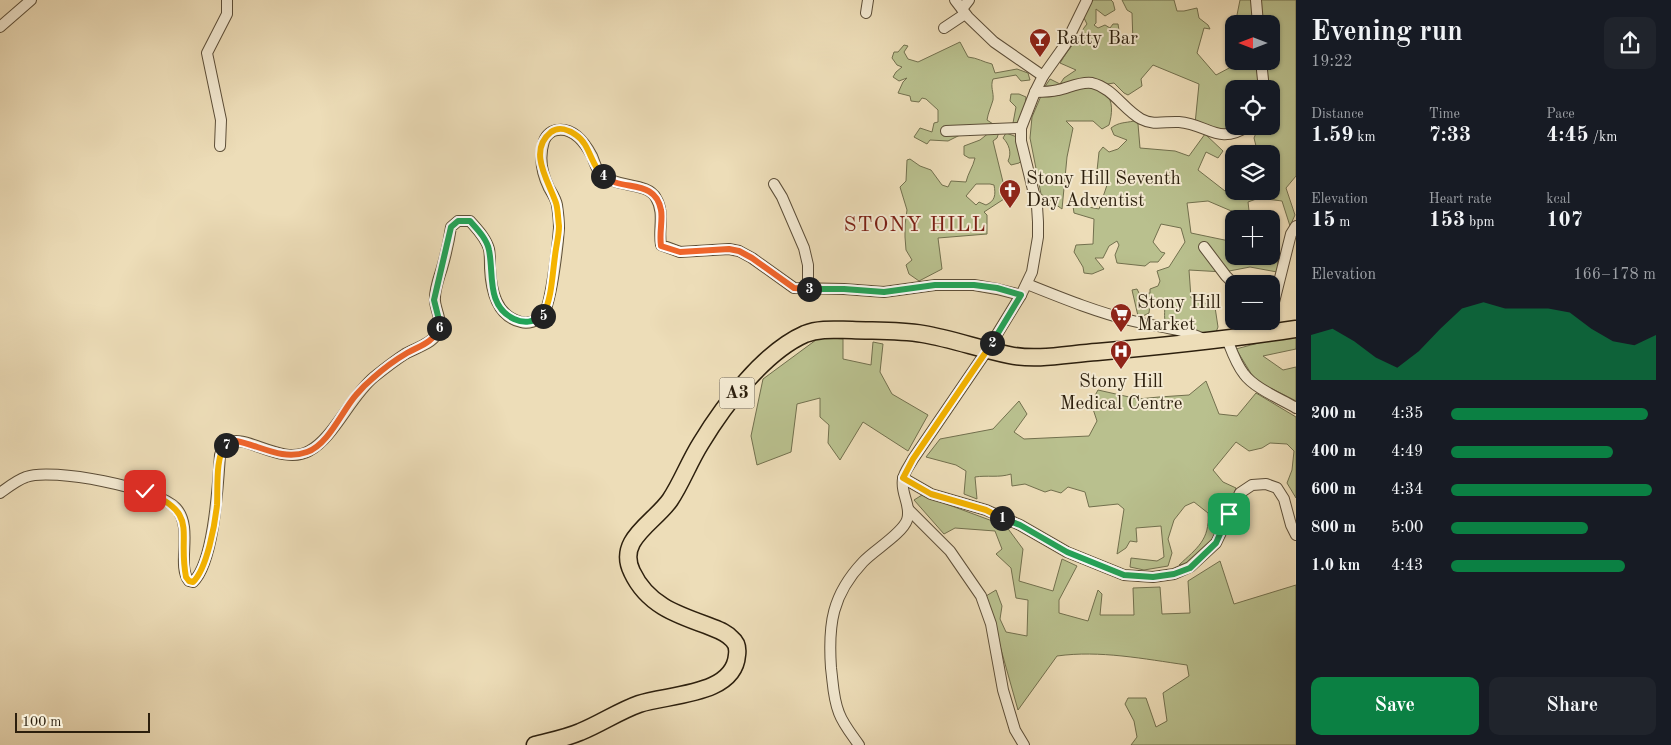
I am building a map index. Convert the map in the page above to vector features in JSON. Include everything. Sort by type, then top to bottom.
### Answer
[{"type":"main road","name":"A3","points":[[1261,330],[1273,332],[1296,328]]},
{"type":"main road","name":"A3","points":[[535,745],[578,733],[640,704],[699,691],[718,684],[729,674],[737,661],[738,648],[734,640],[723,632],[672,613],[659,605],[639,585],[630,569],[628,554],[632,540],[668,504],[700,444],[724,408],[766,360],[789,342],[809,332],[826,329],[886,331],[921,334],[988,349],[1010,356],[1039,357],[1227,339],[1245,330]]},
{"type":"street","points":[[0,27],[31,0]]},
{"type":"street","points":[[220,146],[221,120],[207,53],[227,14],[227,0]]},
{"type":"street","points":[[866,13],[868,0]]},
{"type":"street","points":[[954,0],[994,42],[1043,76]]},
{"type":"street","points":[[944,28],[964,12],[969,0]]},
{"type":"street","points":[[859,745],[840,715],[834,696],[829,639],[832,616],[841,594],[854,571],[873,552],[900,530],[907,520],[908,509],[903,490],[903,478],[913,459],[988,349],[1021,295],[1032,272],[1038,237],[1037,206],[1021,141],[1021,128],[1043,76],[1065,46],[1087,0]]},
{"type":"street","points":[[1256,0],[1257,15]]},
{"type":"street","points":[[1035,92],[1059,90],[1091,83],[1107,90],[1131,113],[1151,123],[1179,122],[1218,134],[1225,134]]},
{"type":"street","points":[[946,131],[1021,128]]},
{"type":"street","points":[[0,493],[26,477],[47,473],[94,480],[145,491],[161,498],[176,508],[184,523],[184,568],[186,577],[189,581],[193,582],[198,578],[209,547],[216,507],[220,455],[223,447],[229,442],[236,441],[275,453],[290,455],[308,452],[322,443],[356,395],[374,378],[406,354],[426,344],[436,335],[440,324],[434,300],[436,288],[448,248],[451,227],[458,221],[470,221],[485,240],[489,249],[490,279],[495,300],[507,315],[522,322],[533,322],[543,316],[549,303],[559,228],[557,204],[541,166],[541,150],[545,137],[554,130],[565,129],[578,136],[592,156],[598,171],[607,180],[645,188],[656,196],[662,210],[659,235],[661,246],[680,252],[729,249],[739,251],[794,288],[884,292],[935,285],[974,285],[997,288],[1021,295]]},
{"type":"street","points":[[774,184],[782,197],[804,248],[808,265],[808,289]]},
{"type":"street","points":[[1273,332],[1274,302],[1291,234],[1296,226]]},
{"type":"street","points":[[1204,247],[1225,275]]},
{"type":"street","points":[[1026,284],[1090,310],[1134,322],[1185,331],[1208,341]]},
{"type":"street","points":[[1227,339],[1235,360],[1245,376],[1266,392],[1296,408]]},
{"type":"street","points":[[903,478],[931,494],[986,510],[1020,525],[1067,552],[1124,575],[1153,577],[1174,574],[1190,568],[1216,543],[1240,493],[1252,485],[1266,484],[1277,488],[1284,499],[1296,535]]},
{"type":"street","points":[[908,509],[950,551],[981,596],[991,624],[1003,690],[1015,730],[1024,745]]},
{"type":"green space","points":[[1093,0],[1111,0],[1115,10],[1105,16],[1096,9],[1096,23],[1094,25],[1098,28],[1105,25],[1110,28],[1113,24],[1118,24],[1121,43],[1128,45],[1133,43],[1132,13],[1127,10],[1122,0],[1174,0],[1177,11],[1197,8],[1199,18],[1210,29],[1204,28],[1197,53],[1216,75],[1225,70],[1260,70],[1261,80],[1225,80],[1225,130],[1219,132],[1195,124],[1199,84],[1153,65],[1141,79],[1142,86],[1128,95],[1114,83],[1044,88],[1050,79],[1060,84],[1064,78],[1076,70],[1060,63],[1087,24],[1083,16]]},
{"type":"green space","points":[[1240,0],[1254,0],[1255,15],[1237,15]]},
{"type":"green space","points":[[1259,0],[1296,0],[1296,176],[1286,188],[1295,215],[1290,226],[1282,201],[1274,200],[1280,200],[1280,145],[1256,145],[1254,138],[1255,135],[1280,135],[1280,80],[1268,80],[1267,70],[1280,70],[1280,15],[1261,15]]},
{"type":"green space","points":[[960,42],[968,57],[992,64],[995,73],[1017,69],[1028,73],[1030,80],[1021,81],[1016,75],[993,79],[993,100],[987,120],[993,124],[946,129],[960,135],[948,141],[930,140],[927,144],[914,137],[920,128],[932,132],[934,123],[938,122],[938,110],[926,99],[922,98],[919,102],[911,101],[910,96],[898,93],[907,78],[899,81],[893,77],[902,67],[897,65],[892,58],[894,52],[898,52],[904,45],[908,46],[904,52],[908,59],[918,62]]},
{"type":"green space","points":[[1089,86],[1101,90],[1108,96],[1112,108],[1110,121],[1109,125],[1102,129],[1093,121],[1066,121],[1073,128],[1067,157],[1062,209],[1041,194],[1030,138],[1032,117],[1041,96]]},
{"type":"green space","points":[[1011,94],[1019,94],[1026,97],[1020,123],[1013,123],[1016,107],[1010,101]]},
{"type":"green space","points":[[1135,119],[1138,124],[1140,148],[1175,151],[1189,156],[1205,134],[1223,151],[1218,158],[1206,152],[1198,170],[1225,191],[1225,200],[1254,200],[1248,202],[1249,210],[1229,210],[1208,201],[1187,203],[1191,233],[1225,240],[1225,265],[1278,265],[1277,272],[1250,267],[1224,272],[1189,270],[1191,298],[1215,307],[1218,327],[1216,332],[1210,335],[1166,325],[1164,300],[1159,305],[1150,304],[1149,313],[1141,317],[1138,316],[1132,290],[1137,289],[1140,295],[1150,293],[1150,289],[1158,286],[1160,281],[1157,271],[1169,267],[1185,242],[1181,228],[1161,224],[1153,242],[1161,252],[1165,253],[1158,262],[1150,262],[1145,266],[1117,263],[1115,255],[1119,245],[1117,241],[1109,246],[1103,258],[1095,258],[1104,269],[1092,274],[1084,273],[1083,267],[1074,252],[1076,245],[1093,244],[1094,219],[1074,213],[1073,206],[1078,205],[1099,209],[1107,185],[1096,180],[1099,152],[1103,147],[1109,152],[1118,149],[1127,140],[1114,135],[1111,128],[1114,126],[1134,121]]},
{"type":"green space","points":[[995,128],[999,132],[997,138],[993,141],[1003,182],[1004,199],[984,212],[987,215],[987,234],[938,238],[942,269],[919,281],[909,274],[906,265],[912,260],[906,250],[905,225],[907,210],[900,187],[906,181],[907,160],[910,159],[920,166],[931,170],[942,185],[948,187],[951,181],[966,182],[975,158],[969,158],[964,155],[964,146],[980,140]],"holes":[[[976,184],[994,185],[995,195],[993,200],[986,205],[979,202],[976,205],[966,196]]]},
{"type":"green space","points":[[1006,133],[1017,137],[1022,160],[1019,163],[1011,165],[1008,161],[1009,149],[1003,138]]},
{"type":"green space","points":[[1296,333],[1296,349],[1263,356],[1283,370],[1296,367],[1296,401],[1255,380],[1236,349]]},
{"type":"green space","points":[[820,337],[843,339],[843,359],[871,365],[873,342],[883,344],[880,372],[892,394],[928,415],[908,451],[863,422],[840,460],[828,443],[829,425],[820,417],[820,398],[797,404],[791,452],[757,465],[751,436],[763,379]]},
{"type":"green space","points":[[1206,381],[1219,414],[1237,416],[1256,393],[1296,417],[1296,498],[1287,483],[1292,470],[1294,451],[1287,444],[1270,443],[1262,448],[1249,451],[1236,442],[1213,470],[1223,482],[1236,488],[1230,505],[1209,545],[1185,565],[1179,565],[1201,543],[1207,530],[1208,513],[1194,502],[1185,506],[1174,520],[1168,539],[1172,553],[1168,566],[1144,570],[1130,567],[1131,558],[1157,561],[1164,557],[1161,526],[1136,528],[1137,542],[1130,541],[1126,548],[1117,554],[1124,509],[1118,504],[1089,507],[1085,492],[1068,487],[1061,493],[1051,490],[1045,492],[1025,484],[1012,486],[1011,474],[975,477],[977,499],[964,494],[966,471],[956,465],[926,457],[940,439],[993,429],[1019,401],[1027,414],[1014,432],[1024,439],[1089,436],[1097,421],[1091,403],[1098,390],[1138,399],[1189,395]]},
{"type":"green space","points":[[922,495],[1006,526],[1023,549],[1019,581],[1053,591],[1062,559],[1077,566],[1059,600],[1059,613],[1088,621],[1098,590],[1102,594],[1100,615],[1134,615],[1133,588],[1160,587],[1162,614],[1190,613],[1188,581],[1220,561],[1234,604],[1296,585],[1296,745],[1131,745],[1137,737],[1134,721],[1125,704],[1128,698],[1146,698],[1156,727],[1167,721],[1163,693],[1189,676],[1187,665],[1138,658],[1089,654],[1057,656],[1018,710],[986,596],[996,590],[1002,606],[1000,619],[1006,632],[1027,636],[1028,600],[1016,598],[1011,568],[996,554],[1002,549],[995,531],[955,528],[944,534],[914,500]]},
{"type":"place","name":"Ratty Bar","points":[[1040,58]]},
{"type":"place","name":"Stony Hill Seventh Day Adventist","points":[[1010,209]]},
{"type":"place","name":"Stony Hill Market","points":[[1121,333]]},
{"type":"place","name":"Stony Hill Medical Centre","points":[[1121,370]]},
{"type":"district","name":"STONY HILL","points":[[915,225]]},
{"type":"route","points":[[145,491],[161,498],[176,508],[184,523],[184,568],[186,577],[189,581],[193,582],[198,578],[209,547],[216,507],[220,455],[223,447],[229,442],[236,441],[275,453],[290,455],[308,452],[322,443],[356,395],[374,378],[406,354],[426,344],[436,335],[440,324],[434,300],[436,288],[448,248],[451,227],[458,221],[470,221],[480,232],[489,249],[490,279],[495,300],[507,315],[522,322],[533,322],[543,316],[549,303],[559,228],[557,204],[541,166],[541,150],[545,137],[554,130],[565,129],[578,136],[592,156],[598,171],[607,180],[645,188],[656,196],[662,210],[659,235],[661,246],[680,252],[729,249],[739,251],[794,288],[884,292],[935,285],[974,285],[997,288],[1021,295],[988,349],[913,459],[903,478],[931,494],[986,510],[1020,525],[1067,552],[1124,575],[1153,577],[1174,574],[1190,568],[1216,543],[1229,514]]}]
